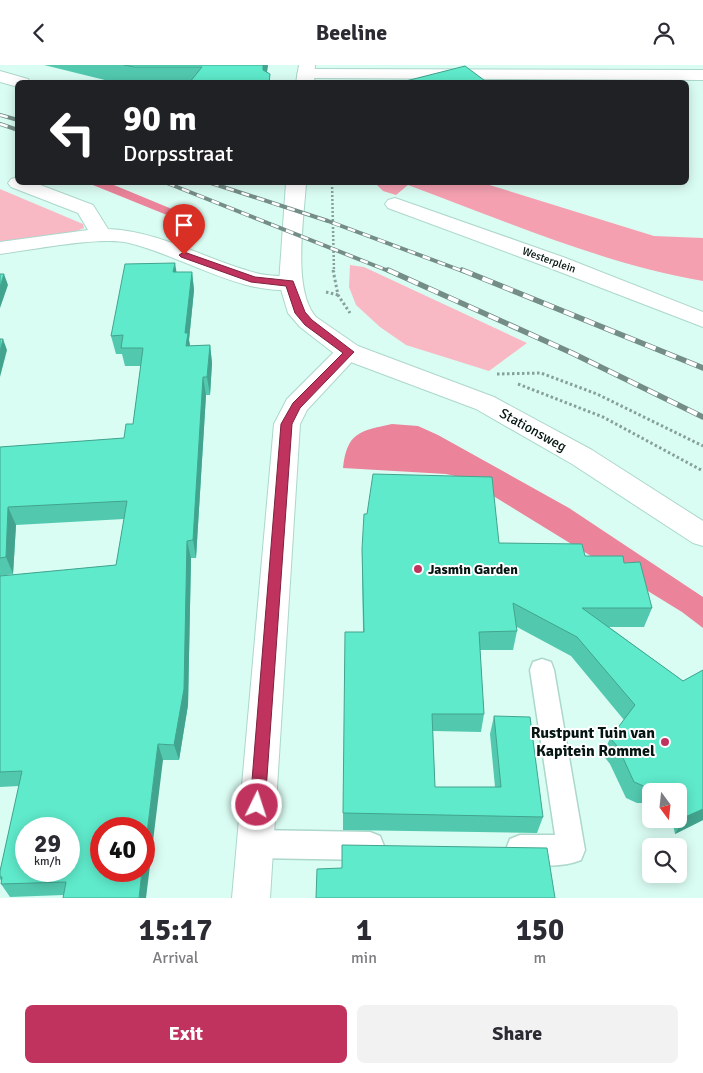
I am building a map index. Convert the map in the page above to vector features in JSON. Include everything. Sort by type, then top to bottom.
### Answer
[{"type":"street","points":[[306,74],[703,75]]},
{"type":"street","points":[[0,76],[15,81]]},
{"type":"street","points":[[0,175],[15,181]]},
{"type":"street","points":[[26,185],[86,209],[102,235]]},
{"type":"street","points":[[0,248],[102,235],[131,236],[254,280],[290,283],[296,185]]},
{"type":"street","name":"Westerplein","points":[[394,204],[555,262],[703,320]]},
{"type":"street","name":"Stationsweg","points":[[290,283],[300,313],[308,323],[349,352],[485,403],[582,457],[703,535]]},
{"type":"street","points":[[251,898],[287,424],[296,405],[349,352]]},
{"type":"lane","points":[[492,848],[570,850],[542,670]]},
{"type":"lane","points":[[254,844],[393,847]]},
{"type":"path","points":[[332,185],[333,269],[338,295],[354,320],[366,332],[349,352]]},
{"type":"path","points":[[504,378],[495,374],[541,373],[597,394],[703,446]]},
{"type":"path","points":[[513,381],[603,417],[703,471]]},
{"type":"shaded area","points":[[93,185],[114,185],[201,221],[194,226]]},
{"type":"shaded area","points":[[377,185],[408,185],[396,195],[383,191]]},
{"type":"shaded area","points":[[408,185],[489,185],[654,236],[703,238],[703,281],[628,264],[517,226]]},
{"type":"shaded area","points":[[0,189],[83,224],[84,228],[74,232],[0,243]]},
{"type":"shaded area","points":[[350,265],[364,267],[527,343],[489,371],[406,345],[380,327],[356,305],[349,287]]},
{"type":"shaded area","points":[[392,424],[418,426],[438,435],[569,508],[703,597],[703,628],[682,612],[464,478],[446,474],[343,468],[348,447],[357,435],[371,429]]},
{"type":"building","points":[[124,65],[263,65],[263,70],[270,74],[269,80],[191,80],[202,67],[134,67]]},
{"type":"building","points":[[465,66],[484,80],[410,80]]},
{"type":"building","points":[[175,263],[173,272],[192,272],[185,333],[188,333],[186,346],[210,345],[207,377],[203,377],[193,540],[187,541],[184,689],[174,745],[158,744],[149,817],[90,817],[90,882],[141,882],[139,898],[63,898],[66,882],[1,884],[2,877],[0,877],[0,871],[22,771],[0,772],[0,576],[116,565],[127,501],[8,507],[6,557],[0,558],[0,447],[124,438],[126,424],[133,424],[143,348],[121,348],[123,335],[111,336],[125,264]]},
{"type":"building","points":[[0,274],[4,274],[0,287]]},
{"type":"building","points":[[0,339],[3,339],[0,352]]},
{"type":"building","points":[[373,474],[492,477],[499,543],[582,544],[585,556],[623,556],[624,563],[640,562],[652,608],[582,608],[683,681],[703,670],[703,809],[688,816],[688,783],[642,783],[642,785],[634,782],[618,747],[610,738],[635,705],[577,637],[513,603],[517,631],[479,632],[484,714],[432,714],[435,787],[501,787],[494,716],[530,717],[543,817],[343,813],[345,632],[364,632],[362,549],[364,514],[367,514]]},
{"type":"building","points":[[342,845],[547,848],[555,898],[316,898],[317,869],[342,868]]},
{"type":"railway","points":[[0,115],[15,119]]},
{"type":"railway","points":[[0,124],[15,129]]},
{"type":"railway","points":[[172,185],[391,272]]},
{"type":"railway","points":[[217,185],[328,221],[465,272]]},
{"type":"railway","points":[[388,270],[572,353],[703,417]]},
{"type":"railway","points":[[462,270],[703,368]]},
{"type":"place","name":"Jasmin Garden","points":[[418,569]]},
{"type":"place","name":"Rustpunt Tuin van Kapitein Rommel","points":[[665,742]]},
{"type":"route","points":[[184,255],[254,280],[290,283],[300,313],[308,323],[349,352],[296,405],[287,424],[283,449],[257,805]]}]
